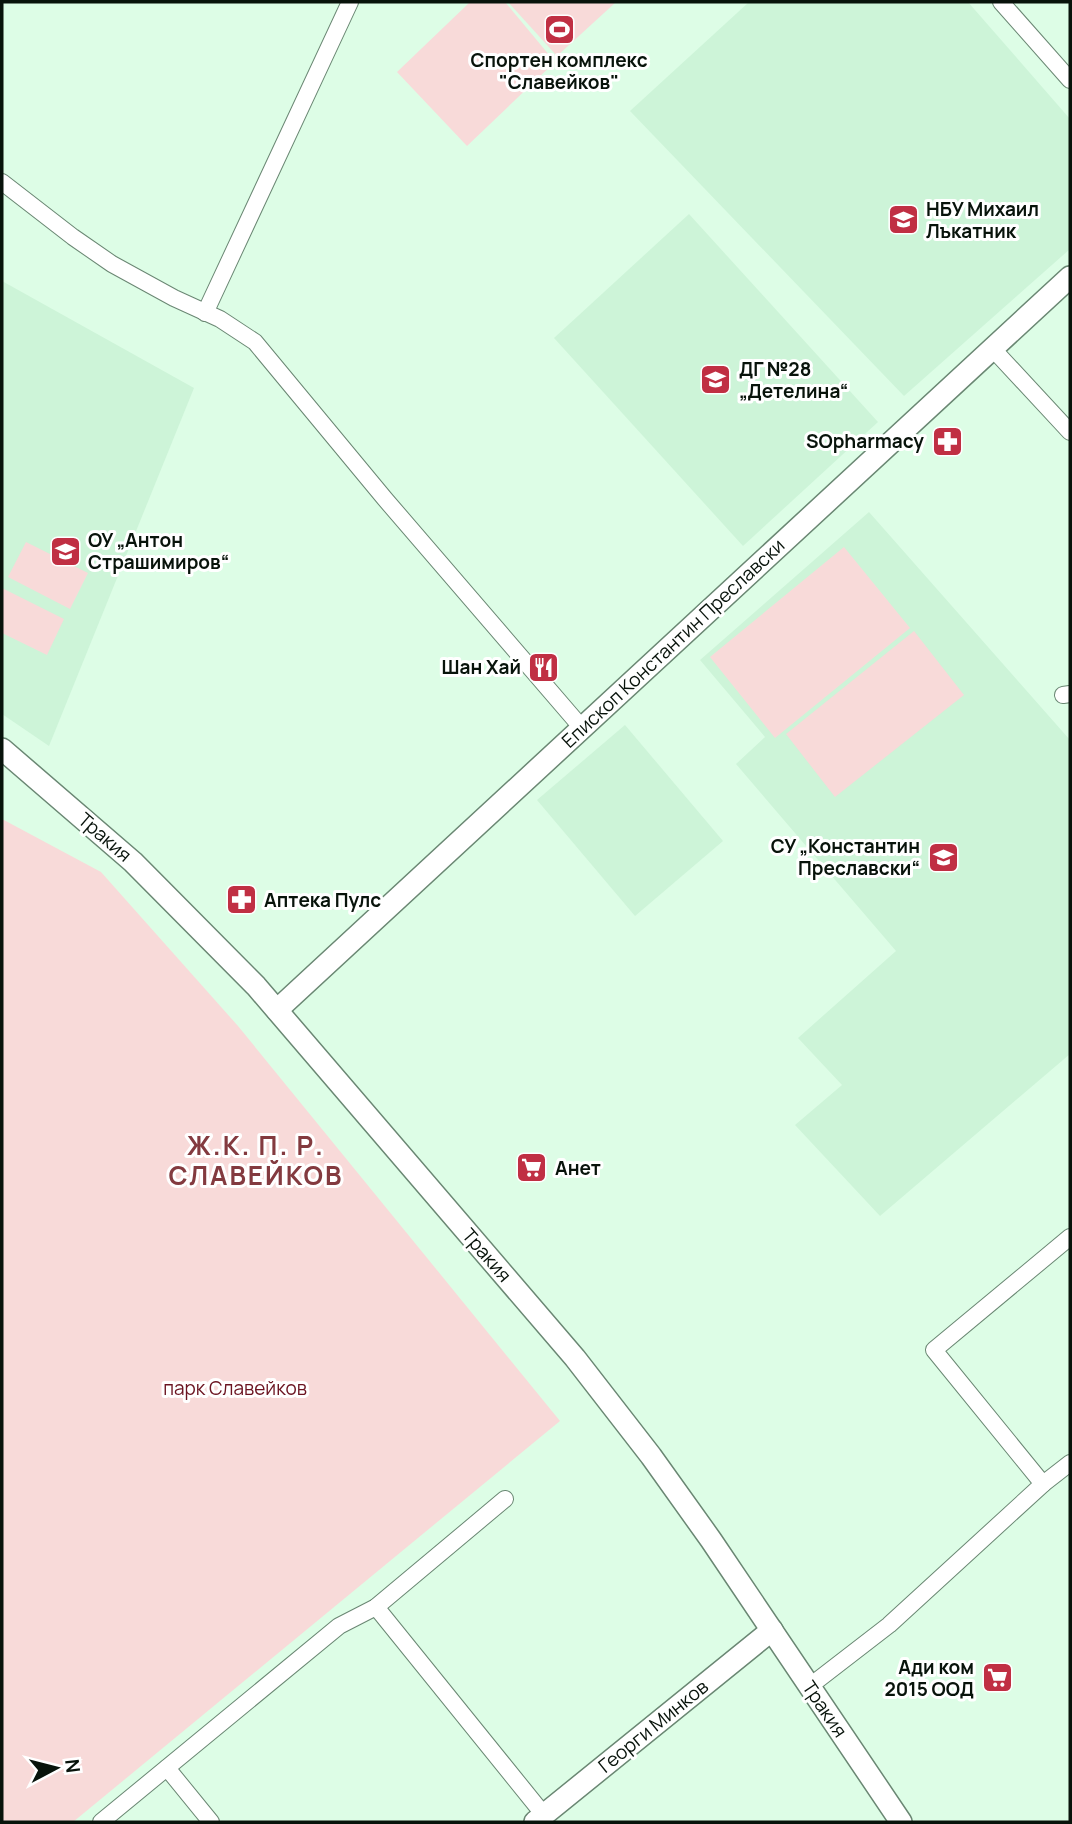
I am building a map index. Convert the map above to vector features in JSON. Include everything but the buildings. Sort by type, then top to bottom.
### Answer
[{"type":"main road","name":"Епископ Константин Преславски","points":[[277,1010],[1070,276]]},
{"type":"main road","name":"Тракия","points":[[2,749],[133,862],[256,986],[575,1358],[658,1466],[901,1822]]},
{"type":"main road","name":"Георги Минков","points":[[540,1819],[772,1630]]},
{"type":"street","points":[[205,313],[350,2]]},
{"type":"street","points":[[1001,2],[1070,80]]},
{"type":"street","points":[[2,182],[112,264],[174,298],[220,319],[255,342],[582,728]]},
{"type":"street","points":[[992,348],[1070,432]]},
{"type":"street","points":[[1043,1484],[933,1350],[1070,1237]]},
{"type":"street","points":[[810,1686],[889,1625],[1043,1484],[1070,1463]]},
{"type":"street","points":[[101,1822],[339,1626],[376,1606],[505,1499]]},
{"type":"street","points":[[376,1606],[540,1819]]},
{"type":"street","points":[[167,1768],[211,1822]]},
{"type":"shaded area","name":"НБУ Михаил Лъкатник","points":[[749,2],[968,2],[1070,119],[1070,249],[904,396],[630,111]]},
{"type":"shaded area","name":"ДГ №28 „Детелина“","points":[[689,214],[878,422],[743,546],[554,338]]},
{"type":"shaded area","name":"ОУ „Антон Страшимиров“","points":[[2,281],[194,388],[49,746],[2,714]]},
{"type":"shaded area","name":"СУ „Константин Преславски“","points":[[869,512],[1070,740],[1070,1054],[880,1216],[795,1125],[842,1085],[798,1038],[896,951],[736,764],[765,737],[700,660]]},
{"type":"shaded area","points":[[625,725],[723,841],[635,916],[537,800]]},
{"type":"green space","points":[[470,2],[505,2],[555,62],[467,146],[397,72]]},
{"type":"green space","name":"Спортен комплекс \"Славейков\"","points":[[508,2],[616,2],[557,56]]},
{"type":"green space","points":[[26,542],[88,573],[70,609],[8,577]]},
{"type":"green space","points":[[844,547],[910,628],[775,738],[710,657]]},
{"type":"green space","points":[[2,588],[64,619],[47,655],[2,633]]},
{"type":"green space","points":[[914,631],[964,695],[835,797],[786,734]]},
{"type":"green space","name":"парк Славейков","points":[[2,819],[101,872],[238,1026],[560,1421],[73,1822],[2,1822]]},
{"type":"place","name":"Спортен комплекс \"Славейков\"","points":[[559,29]]},
{"type":"place","name":"НБУ Михаил Лъкатник","points":[[903,220]]},
{"type":"place","name":"ДГ №28 „Детелина“","points":[[716,380]]},
{"type":"place","name":"SOpharmacy","points":[[947,441]]},
{"type":"place","name":"ОУ „Антон Страшимиров“","points":[[65,551]]},
{"type":"place","name":"Шан Хай","points":[[544,667]]},
{"type":"place","name":"СУ „Константин Преславски“","points":[[943,857]]},
{"type":"place","name":"Аптека Пулс","points":[[241,900]]},
{"type":"place","name":"Анет","points":[[532,1168]]},
{"type":"place","name":"Ади ком 2015 ООД","points":[[997,1678]]},
{"type":"district","name":"Ж.К. П. Р. СЛАВЕЙКОВ","points":[[256,1161]]}]
